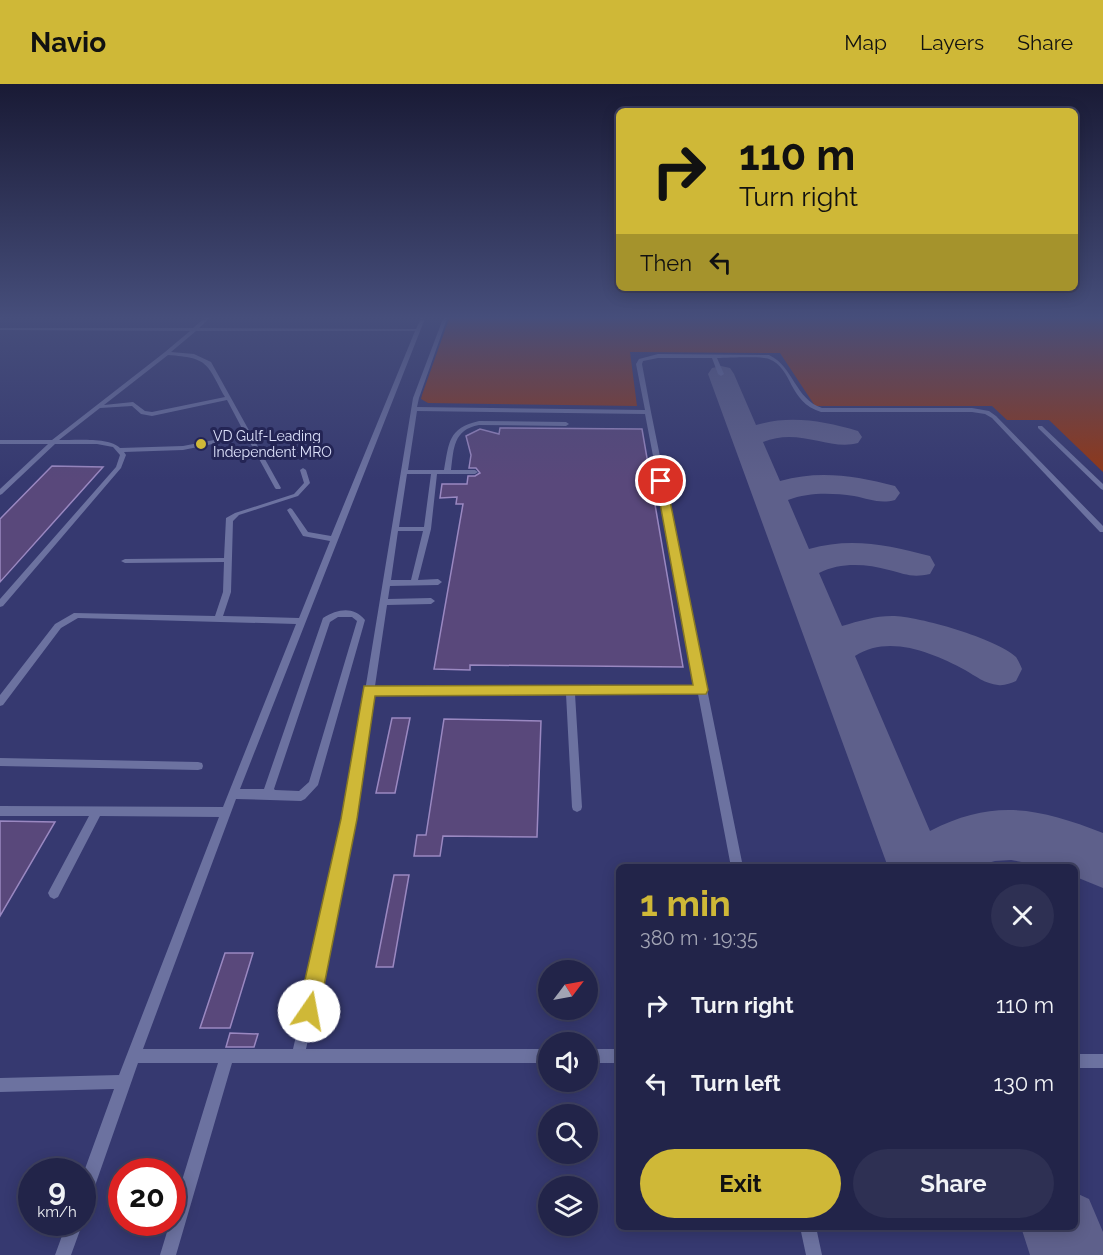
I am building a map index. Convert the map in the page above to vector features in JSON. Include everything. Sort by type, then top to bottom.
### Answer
[{"type":"lane","points":[[0,493],[53,442],[145,371]]},
{"type":"lane","points":[[211,371],[278,488]]},
{"type":"lane","points":[[96,1160],[225,812],[401,371]]},
{"type":"lane","points":[[298,1056],[334,898],[415,409],[426,371]]},
{"type":"lane","points":[[640,371],[736,864]]},
{"type":"lane","points":[[784,371],[804,403],[816,409],[976,410],[987,412],[1103,530]]},
{"type":"lane","points":[[99,408],[133,404],[143,413],[152,414],[227,399]]},
{"type":"lane","points":[[415,409],[648,412]]},
{"type":"lane","points":[[447,472],[455,435],[466,426],[479,423],[566,424]]},
{"type":"lane","points":[[1040,427],[1103,489]]},
{"type":"lane","points":[[0,442],[107,443],[121,450],[183,448],[247,435]]},
{"type":"lane","points":[[0,604],[119,467],[123,461],[121,450]]},
{"type":"lane","points":[[218,618],[227,592],[229,520],[237,514],[296,495],[308,483],[303,470]]},
{"type":"lane","points":[[405,472],[476,472]]},
{"type":"lane","points":[[414,582],[427,529],[434,472]]},
{"type":"lane","points":[[290,510],[304,533],[333,539]]},
{"type":"lane","points":[[396,529],[427,529]]},
{"type":"lane","points":[[125,561],[228,560]]},
{"type":"lane","points":[[387,583],[438,582]]},
{"type":"lane","points":[[384,602],[431,601]]},
{"type":"lane","points":[[232,794],[301,796],[314,785],[361,623],[358,615],[336,614],[326,620],[269,789],[270,794]]},
{"type":"lane","points":[[0,702],[57,626],[72,617],[83,615],[301,621]]},
{"type":"lane","points":[[369,690],[701,690]]},
{"type":"lane","points":[[570,690],[577,807]]},
{"type":"lane","points":[[0,762],[198,766]]},
{"type":"lane","points":[[0,811],[225,812]]},
{"type":"lane","points":[[54,893],[97,811]]},
{"type":"lane","points":[[134,1056],[538,1056]]},
{"type":"lane","points":[[168,1255],[227,1056]]},
{"type":"lane","points":[[598,1056],[616,1056]]},
{"type":"lane","points":[[1078,1061],[1103,1061]]},
{"type":"lane","points":[[0,1084],[123,1082]]},
{"type":"lane","points":[[809,1230],[814,1255]]},
{"type":"lane","points":[[63,1255],[70,1236]]},
{"type":"shaded area","points":[[0,371],[1103,371],[1103,1255],[0,1255]]},
{"type":"shaded area","points":[[431,371],[632,371],[637,406],[428,403],[421,399]]},
{"type":"shaded area","points":[[792,371],[1103,371],[1103,472],[1049,420],[1007,420],[992,406],[815,406]]},
{"type":"building","points":[[500,428],[642,429],[683,667],[470,665],[470,670],[434,669],[463,504],[456,504],[457,497],[440,498],[442,484],[467,484],[468,476],[480,473],[476,468],[469,468],[471,455],[466,436],[480,429],[499,434]]},
{"type":"building","points":[[52,466],[103,467],[0,582],[0,519]]},
{"type":"building","points":[[392,718],[410,718],[395,793],[376,793]]},
{"type":"building","points":[[444,719],[541,721],[537,837],[443,836],[440,856],[414,856],[417,835],[426,835]]},
{"type":"building","points":[[0,821],[55,822],[0,916]]},
{"type":"building","points":[[394,875],[409,875],[393,967],[376,967]]},
{"type":"building","points":[[225,953],[253,953],[230,1028],[200,1028]]},
{"type":"building","points":[[230,1033],[258,1034],[254,1047],[226,1047]]},
{"type":"taxiway","points":[[721,374],[746,438]]},
{"type":"taxiway","points":[[746,438],[783,428],[808,429],[847,437]]},
{"type":"taxiway","points":[[746,438],[769,496]]},
{"type":"taxiway","points":[[769,496],[797,486],[811,484],[840,484],[883,493]]},
{"type":"taxiway","points":[[769,496],[798,568]]},
{"type":"taxiway","points":[[798,568],[827,556],[856,553],[871,554],[916,565]]},
{"type":"taxiway","points":[[798,568],[916,864]]},
{"type":"taxiway","points":[[832,650],[853,638],[875,633],[894,631],[912,633],[967,651],[1000,669]]},
{"type":"taxiway","points":[[925,864],[971,840],[1011,834],[1058,843],[1103,861]]},
{"type":"taxiway","points":[[1062,1230],[1071,1255]]},
{"type":"place","name":"VD Gulf-Leading Independent MRO","points":[[201,444]]},
{"type":"route","points":[[309,1011],[349,819],[369,690],[701,690],[661,481]]}]
